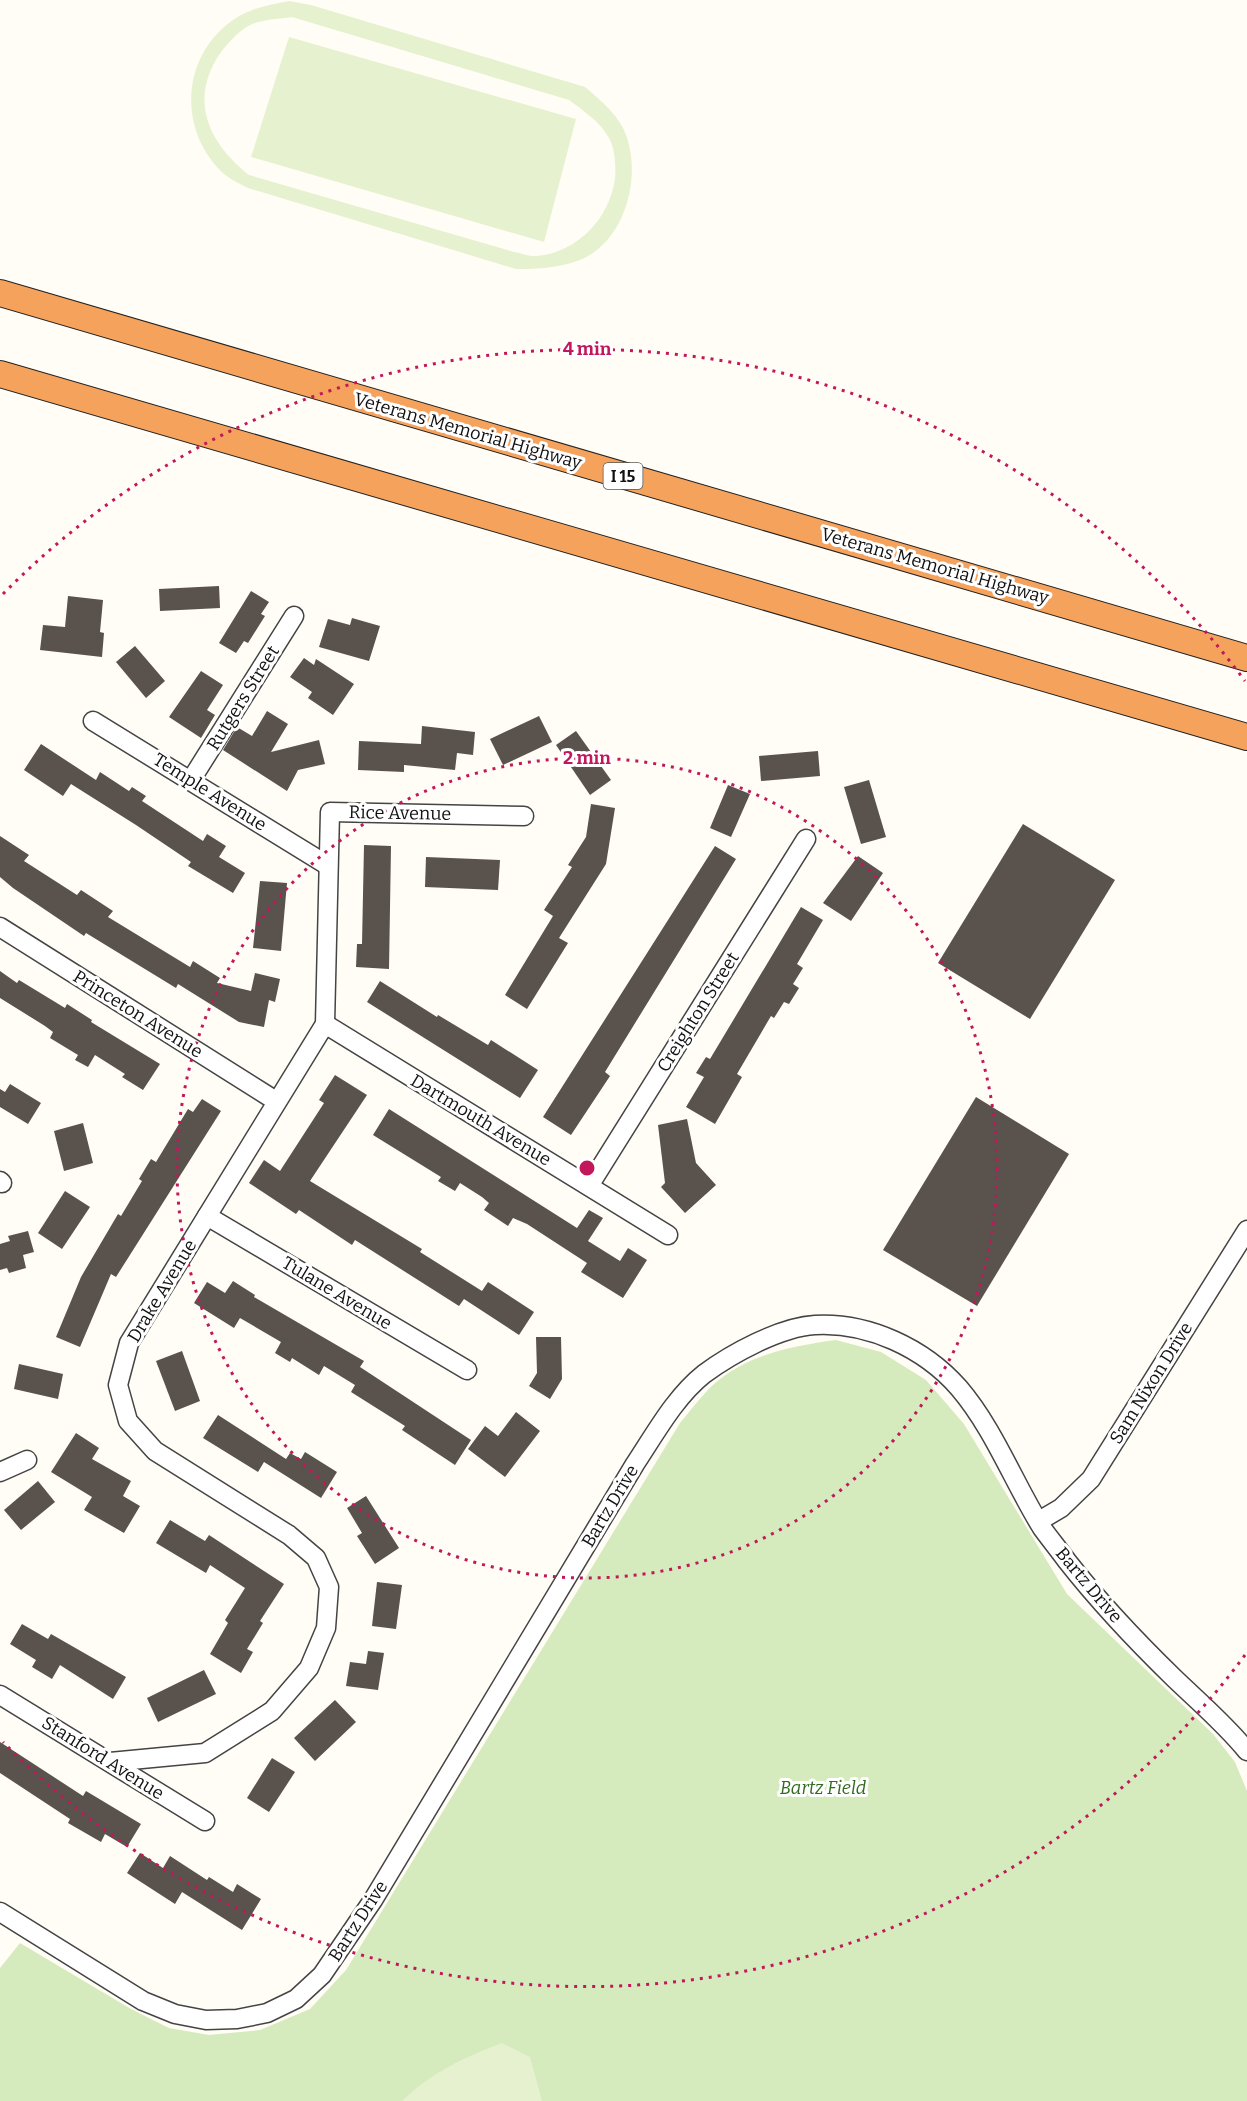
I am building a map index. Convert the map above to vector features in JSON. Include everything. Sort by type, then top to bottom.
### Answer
[{"type":"highway","name":"Veterans Memorial Highway","points":[[0,293],[1247,658]]},
{"type":"highway","points":[[0,374],[1247,737]]},
{"type":"street","name":"Rutgers Street","points":[[191,780],[294,616]]},
{"type":"street","name":"Temple Avenue","points":[[93,721],[327,865]]},
{"type":"street","name":"Rice Avenue","points":[[327,865],[330,812],[524,816]]},
{"type":"street","name":"Creighton Street","points":[[589,1186],[806,839]]},
{"type":"street","points":[[325,1024],[327,865]]},
{"type":"street","name":"Princeton Avenue","points":[[0,927],[276,1101]]},
{"type":"street","name":"Dartmouth Avenue","points":[[325,1024],[668,1235]]},
{"type":"street","name":"Drake Avenue","points":[[110,1762],[205,1753],[272,1711],[309,1668],[326,1628],[329,1587],[316,1558],[289,1535],[155,1451],[128,1421],[118,1386],[129,1343],[325,1024]]},
{"type":"street","name":"Tulane Avenue","points":[[207,1216],[467,1370]]},
{"type":"street","name":"Sam Nixon Drive","points":[[1039,1521],[1061,1508],[1091,1479],[1247,1230]]},
{"type":"street","name":"Bartz Drive","points":[[0,1912],[143,2001],[175,2014],[206,2020],[237,2019],[267,2013],[296,1999],[322,1975],[373,1900],[629,1474],[671,1411],[703,1375],[743,1349],[776,1335],[813,1325],[854,1326],[892,1339],[925,1358],[959,1388],[982,1422],[1039,1521],[1098,1600],[1176,1680],[1229,1729],[1247,1752]]},
{"type":"street","points":[[0,1472],[27,1460]]},
{"type":"street","name":"Stanford Avenue","points":[[0,1695],[205,1821]]},
{"type":"green space","points":[[289,1],[311,5],[585,87],[616,117],[629,145],[632,164],[631,184],[620,221],[610,237],[596,251],[572,263],[548,268],[516,269],[248,188],[224,174],[209,157],[198,137],[192,116],[191,94],[195,73],[203,53],[216,35],[233,20],[253,10]],"holes":[[[292,17],[569,100],[596,122],[611,142],[615,169],[612,193],[599,219],[578,240],[566,248],[534,256],[249,175],[223,149],[213,134],[207,119],[205,103],[211,69],[221,52],[236,35],[255,23]]]},
{"type":"green space","points":[[289,37],[576,119],[544,242],[251,157]]},
{"type":"green space","name":"Bartz Field","points":[[836,1340],[881,1352],[926,1380],[964,1424],[1067,1594],[1213,1734],[1235,1762],[1247,1791],[1247,2101],[0,2101],[0,1968],[20,1943],[131,2009],[169,2028],[209,2035],[260,2030],[310,2009],[346,1970],[680,1423],[714,1384],[742,1365],[756,1358],[787,1349]]},
{"type":"green space","points":[[502,2043],[530,2057],[542,2101],[402,2101],[449,2066]]},
{"type":"building","points":[[219,586],[220,608],[160,611],[159,589]]},
{"type":"building","points":[[251,591],[269,602],[261,614],[265,616],[248,643],[244,641],[236,653],[219,643]]},
{"type":"building","points":[[68,596],[103,600],[100,632],[104,633],[102,657],[40,650],[43,625],[65,627]]},
{"type":"building","points":[[352,618],[380,626],[369,661],[319,647],[328,619],[350,625]]},
{"type":"building","points":[[135,646],[165,681],[146,698],[116,662]]},
{"type":"building","points":[[304,658],[314,665],[316,659],[354,684],[333,715],[308,698],[312,692],[290,677]]},
{"type":"building","points":[[201,671],[223,685],[207,710],[215,715],[201,738],[169,717]]},
{"type":"building","points":[[267,711],[288,724],[271,752],[319,740],[325,764],[298,770],[287,791],[223,750],[237,727],[252,736]]},
{"type":"building","points":[[539,716],[552,742],[503,765],[490,739]]},
{"type":"building","points":[[422,726],[475,732],[473,755],[457,753],[455,770],[404,765],[404,772],[358,770],[359,741],[421,744]]},
{"type":"building","points":[[576,731],[611,780],[590,795],[556,745]]},
{"type":"building","points":[[41,744],[96,780],[100,772],[129,791],[132,787],[146,796],[142,801],[203,841],[207,834],[226,846],[219,857],[245,873],[233,893],[188,866],[191,862],[71,784],[63,796],[24,770]]},
{"type":"building","points":[[818,751],[820,776],[761,781],[759,756]]},
{"type":"building","points":[[869,780],[886,837],[861,844],[844,787]]},
{"type":"building","points":[[728,785],[750,794],[731,837],[710,828]]},
{"type":"building","points":[[591,804],[615,808],[606,864],[559,938],[568,943],[527,1009],[505,995],[553,916],[544,910],[572,867],[568,865],[586,837]]},
{"type":"building","points":[[1023,824],[1115,880],[1030,1019],[938,963]]},
{"type":"building","points":[[0,836],[29,855],[24,861],[77,895],[81,890],[113,911],[108,917],[190,967],[193,961],[220,978],[217,983],[251,991],[255,973],[280,979],[275,1002],[269,1000],[264,1027],[239,1022],[178,984],[176,988],[86,933],[84,936],[13,888],[0,877]]},
{"type":"building","points":[[364,845],[391,846],[389,969],[356,967],[357,944],[362,944]]},
{"type":"building","points":[[715,846],[736,859],[605,1072],[610,1076],[571,1135],[543,1117]]},
{"type":"building","points":[[858,856],[883,873],[851,921],[823,903]]},
{"type":"building","points":[[426,857],[500,860],[498,890],[425,887]]},
{"type":"building","points":[[260,881],[287,883],[281,951],[253,948]]},
{"type":"building","points":[[801,907],[823,920],[797,964],[803,968],[793,984],[799,988],[789,1004],[784,1002],[774,1018],[771,1016],[737,1074],[742,1077],[715,1124],[686,1107],[704,1077],[696,1073],[706,1057],[710,1059]]},
{"type":"building","points":[[0,971],[17,983],[19,980],[65,1008],[67,1004],[92,1020],[91,1022],[160,1064],[143,1090],[122,1077],[125,1074],[95,1055],[88,1067],[75,1060],[78,1055],[50,1038],[53,1032],[0,998]]},
{"type":"building","points":[[380,981],[437,1017],[438,1015],[488,1045],[491,1040],[538,1070],[520,1098],[367,1002]]},
{"type":"building","points":[[335,1075],[367,1095],[310,1181],[422,1249],[420,1252],[482,1291],[488,1282],[534,1312],[519,1335],[464,1299],[459,1306],[355,1240],[352,1245],[299,1210],[296,1214],[249,1183],[264,1160],[280,1171],[324,1103],[319,1100]]},
{"type":"building","points":[[10,1084],[41,1103],[28,1124],[0,1107],[0,1089],[5,1092]]},
{"type":"building","points":[[976,1097],[1069,1154],[977,1306],[883,1250]]},
{"type":"building","points":[[202,1099],[221,1111],[116,1277],[111,1274],[80,1347],[56,1337],[81,1277],[118,1214],[121,1216],[142,1181],[139,1179],[151,1159],[156,1162],[188,1109],[193,1112]]},
{"type":"building","points":[[389,1109],[577,1228],[589,1210],[603,1218],[588,1241],[620,1261],[628,1248],[647,1260],[623,1298],[581,1272],[587,1263],[527,1224],[513,1218],[508,1226],[484,1210],[489,1203],[482,1197],[460,1183],[455,1191],[438,1181],[441,1177],[373,1135]]},
{"type":"building","points":[[687,1119],[696,1163],[716,1185],[685,1213],[661,1187],[665,1183],[658,1125]]},
{"type":"building","points":[[83,1123],[93,1163],[64,1171],[54,1131]]},
{"type":"building","points":[[65,1191],[90,1207],[62,1249],[38,1233]]},
{"type":"building","points":[[28,1231],[34,1252],[23,1255],[26,1268],[9,1273],[7,1268],[0,1270],[0,1244],[10,1241],[8,1236]]},
{"type":"building","points":[[233,1281],[255,1295],[254,1297],[364,1361],[360,1367],[471,1440],[455,1465],[402,1430],[405,1426],[351,1392],[355,1385],[324,1366],[319,1375],[292,1358],[290,1362],[275,1353],[281,1342],[240,1318],[234,1328],[194,1303],[207,1282],[225,1293]]},
{"type":"building","points":[[536,1337],[561,1337],[562,1379],[550,1399],[529,1386],[537,1373]]},
{"type":"building","points":[[182,1351],[200,1401],[175,1411],[156,1361]]},
{"type":"building","points":[[19,1364],[63,1374],[58,1399],[14,1389]]},
{"type":"building","points":[[516,1412],[540,1431],[505,1477],[468,1449],[485,1426],[498,1436]]},
{"type":"building","points":[[218,1415],[286,1459],[290,1453],[301,1459],[305,1452],[337,1472],[321,1498],[264,1462],[258,1472],[203,1438]]},
{"type":"building","points":[[76,1433],[99,1448],[92,1459],[131,1481],[123,1496],[140,1506],[124,1533],[84,1510],[92,1497],[51,1472]]},
{"type":"building","points":[[38,1481],[55,1502],[21,1530],[4,1510]]},
{"type":"building","points":[[366,1496],[399,1548],[375,1564],[357,1536],[362,1533],[347,1508]]},
{"type":"building","points":[[170,1520],[205,1541],[209,1535],[284,1584],[260,1621],[263,1623],[247,1649],[253,1652],[241,1673],[210,1654],[228,1623],[225,1620],[245,1588],[210,1565],[206,1573],[156,1543]]},
{"type":"building","points":[[377,1582],[402,1585],[396,1629],[372,1626]]},
{"type":"building","points":[[22,1624],[48,1639],[51,1634],[126,1677],[113,1699],[60,1665],[52,1679],[32,1667],[36,1660],[10,1644]]},
{"type":"building","points":[[368,1651],[384,1653],[378,1690],[346,1686],[350,1662],[366,1664]]},
{"type":"building","points":[[204,1670],[216,1694],[158,1722],[147,1698]]},
{"type":"building","points":[[335,1700],[356,1722],[315,1761],[294,1738]]},
{"type":"building","points":[[0,1742],[83,1796],[86,1791],[141,1824],[127,1847],[105,1834],[101,1842],[68,1823],[70,1819],[0,1773]]},
{"type":"building","points":[[272,1758],[295,1772],[269,1812],[247,1798]]},
{"type":"building","points":[[140,1853],[163,1868],[170,1856],[207,1880],[209,1877],[233,1892],[237,1884],[261,1899],[242,1930],[182,1892],[175,1904],[127,1873]]}]
